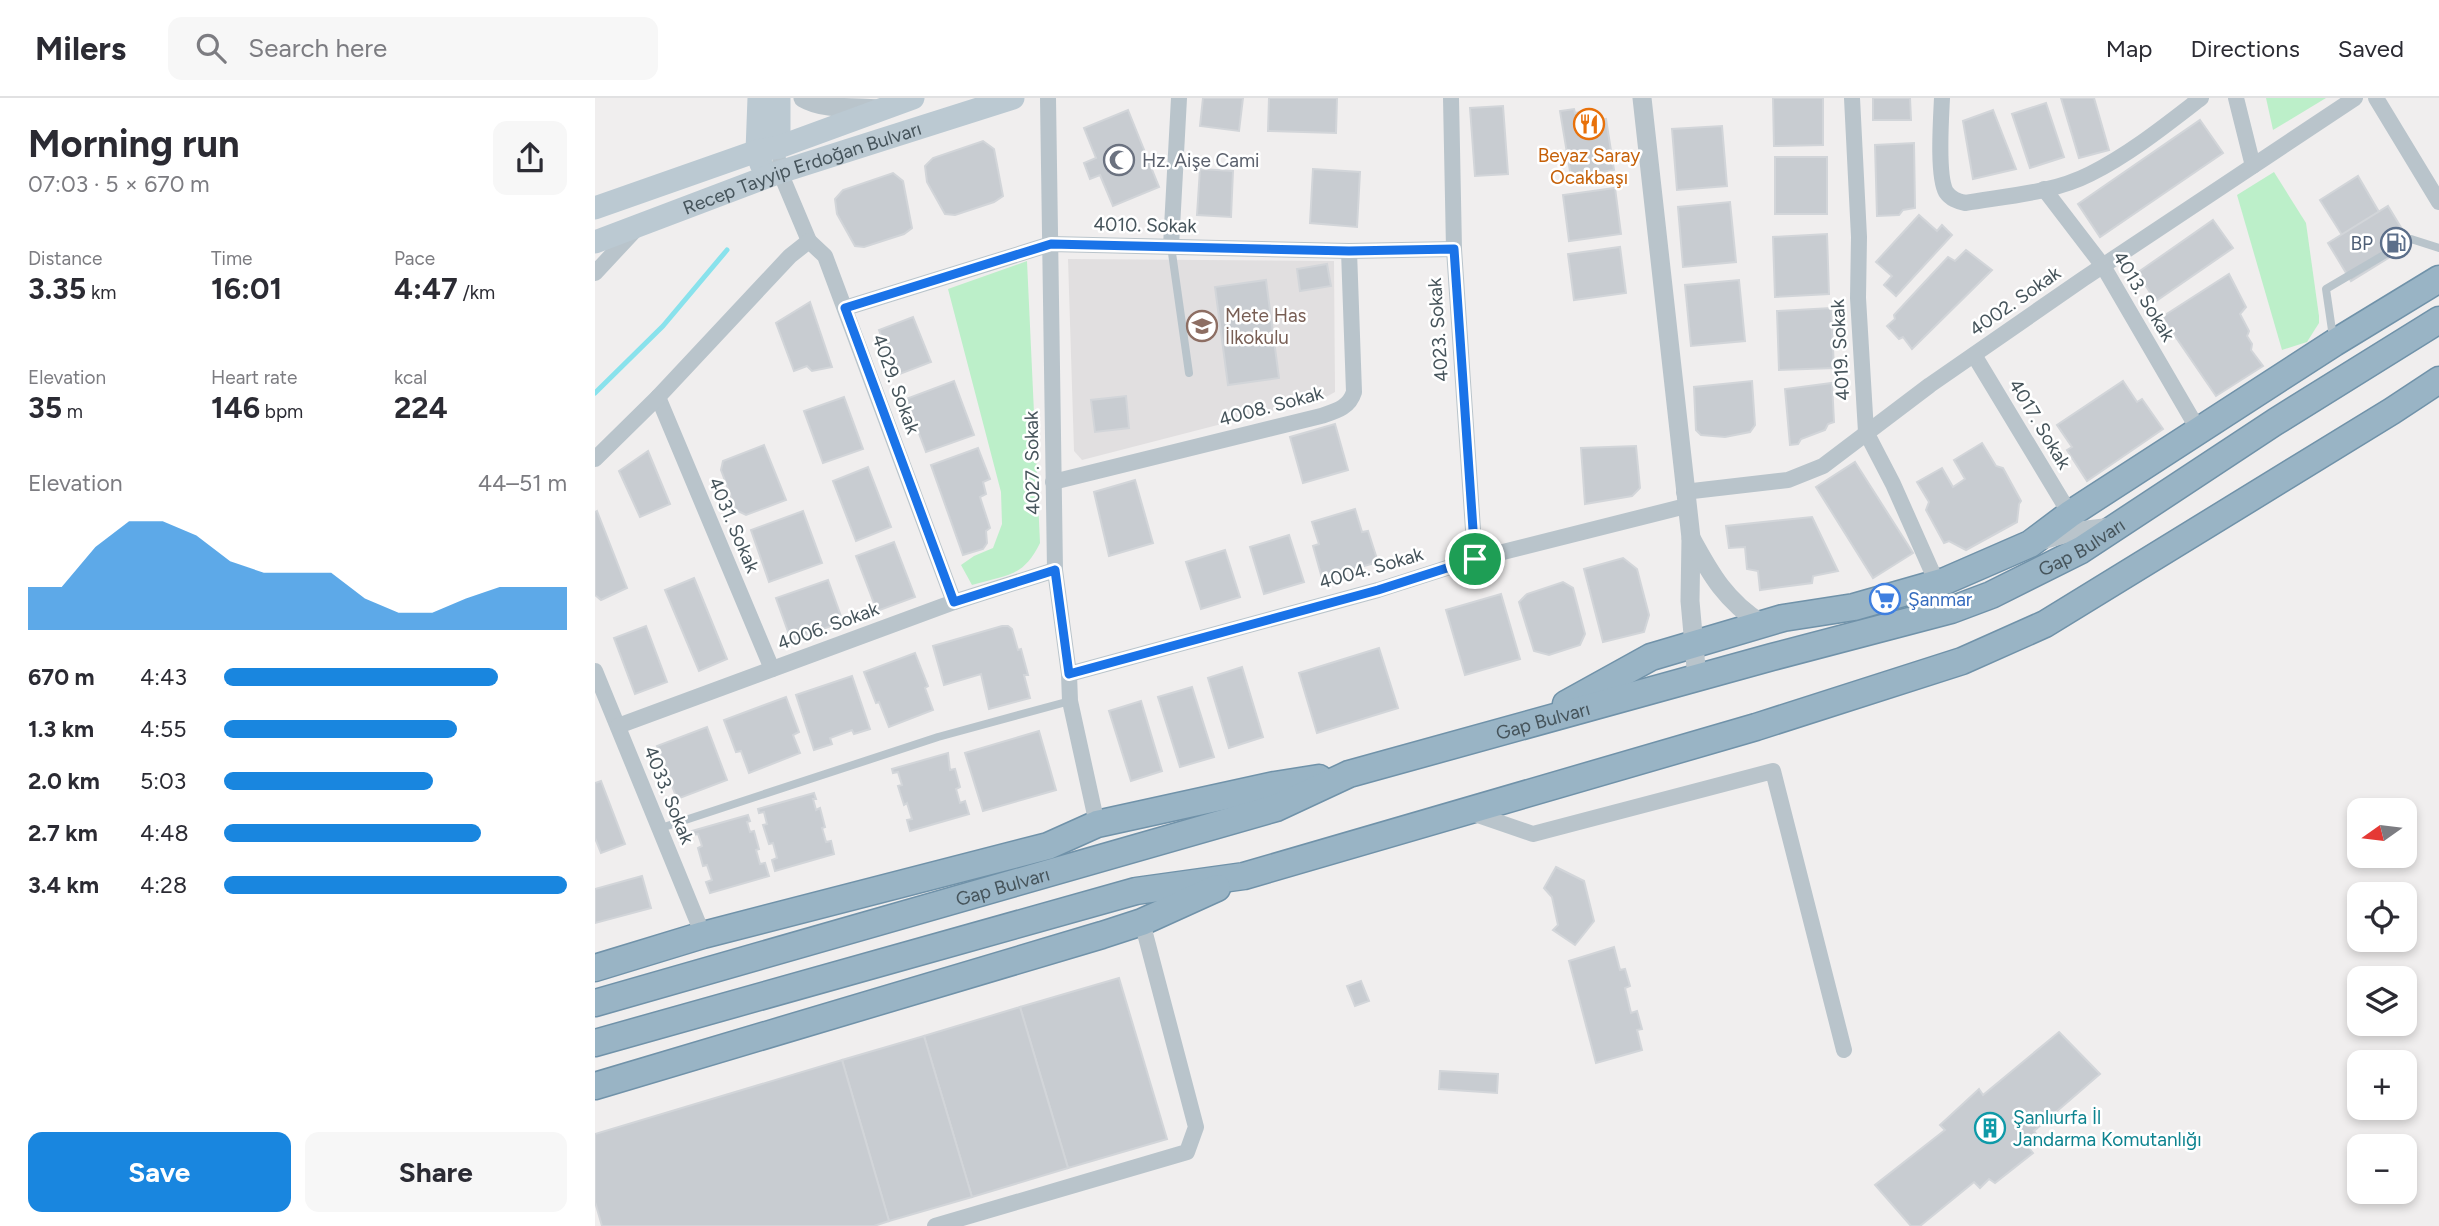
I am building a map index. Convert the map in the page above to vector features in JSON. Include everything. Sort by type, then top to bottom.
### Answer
[{"type":"highway","points":[[1530,724],[1651,657],[1783,618],[1854,607],[1937,583],[2030,544],[2070,514],[2334,343],[2439,279]]},
{"type":"highway","name":"Gap Bulvarı","points":[[595,1003],[1276,808],[1349,774],[1951,610],[1991,596],[2053,566],[2275,422],[2439,320]]},
{"type":"highway","name":"Gap Bulvarı","points":[[595,1043],[1136,891],[1244,876],[1769,723],[1962,661],[2045,624],[2439,380]]},
{"type":"highway","points":[[595,968],[703,935],[1048,846],[1097,824],[1275,785],[1349,774]]},
{"type":"highway","points":[[595,1086],[1102,935],[1142,922],[1244,876]]},
{"type":"main road","points":[[759,98],[772,174]]},
{"type":"main road","points":[[768,149],[779,98]]},
{"type":"main road","name":"Recep Tayyip Erdoğan Bulvarı","points":[[595,208],[913,98]]},
{"type":"main road","name":"Recep Tayyip Erdoğan Bulvarı","points":[[595,242],[772,174],[1013,98]]},
{"type":"street","points":[[803,98],[810,102],[839,107],[883,109]]},
{"type":"street","name":"4027. Sokak","points":[[1048,98],[1055,570],[1070,701],[1097,824]]},
{"type":"street","points":[[1171,246],[1179,98]]},
{"type":"street","name":"4023. Sokak","points":[[1451,98],[1454,249],[1475,559]]},
{"type":"street","points":[[1643,98],[1691,537],[1690,601],[1697,679]]},
{"type":"street","name":"4019. Sokak","points":[[1852,98],[1859,237],[1858,298],[1866,432],[1893,484],[1937,583]]},
{"type":"street","points":[[1941,98],[1941,167],[1945,191],[1954,200],[1965,203],[2044,189],[2088,175],[2134,148],[2201,98]]},
{"type":"street","points":[[2236,98],[2253,166]]},
{"type":"street","name":"4002. Sokak","points":[[1685,499],[1788,480],[1823,466],[1974,355],[2355,98]]},
{"type":"street","points":[[2376,98],[2439,202]]},
{"type":"street","name":"4029. Sokak","points":[[772,174],[809,241],[825,256],[954,602]]},
{"type":"street","name":"4013. Sokak","points":[[2044,189],[2103,266],[2199,431]]},
{"type":"street","points":[[595,273],[641,224]]},
{"type":"street","points":[[595,459],[658,397],[790,256],[809,241]]},
{"type":"street","name":"4010. Sokak","points":[[845,308],[1051,244],[1349,251],[1454,249]]},
{"type":"street","name":"4008. Sokak","points":[[1053,482],[1321,416],[1339,410],[1351,402],[1355,392],[1349,251]]},
{"type":"street","name":"4017. Sokak","points":[[1974,355],[2070,514]]},
{"type":"street","name":"4031. Sokak","points":[[658,397],[772,668]]},
{"type":"street","name":"4004. Sokak","points":[[1069,674],[1378,590],[1475,559],[1685,499]]},
{"type":"street","points":[[2030,544],[2071,532],[2117,526]]},
{"type":"street","points":[[1691,537],[1715,581],[1738,607],[1762,624]]},
{"type":"street","name":"4006. Sokak","points":[[618,726],[954,602],[1055,570]]},
{"type":"street","name":"4033. Sokak","points":[[595,671],[703,935]]},
{"type":"street","points":[[1467,811],[1533,834],[1773,771],[1844,1050]]},
{"type":"street","points":[[935,1226],[1187,1152],[1196,1127],[1142,922]]},
{"type":"lane","points":[[2334,343],[2326,289],[2411,239],[2439,248]]},
{"type":"lane","points":[[1171,246],[1189,373]]},
{"type":"lane","points":[[661,828],[938,737],[1070,701]]},
{"type":"shaded area","name":"Mete Has İlkokulu","points":[[1068,259],[1334,261],[1335,392],[1326,397],[1082,460],[1074,451]]},
{"type":"green space","points":[[2266,98],[2326,98],[2273,130]]},
{"type":"green space","points":[[2274,172],[2306,223],[2319,316],[2319,323],[2307,342],[2282,350],[2237,195]]},
{"type":"green space","points":[[1027,261],[1040,543],[1020,569],[1004,577],[972,585],[961,565],[993,548],[1002,524],[1001,492],[948,289]]},
{"type":"building","points":[[1203,98],[1243,98],[1239,131],[1200,126]]},
{"type":"building","points":[[1269,98],[1337,98],[1336,133],[1268,131]]},
{"type":"building","points":[[1773,98],[1823,98],[1823,145],[1774,146]]},
{"type":"building","points":[[1873,98],[1910,98],[1911,120],[1873,120]]},
{"type":"building","points":[[2061,98],[2094,98],[2109,150],[2079,158]]},
{"type":"building","points":[[2046,103],[2064,157],[2030,168],[2012,114]]},
{"type":"building","points":[[1503,106],[1508,174],[1475,176],[1470,108]]},
{"type":"building","points":[[1574,109],[1575,113],[1586,111],[1588,122],[1606,119],[1614,170],[1571,177],[1560,111]]},
{"type":"building","name":"Hz. Aişe Cami","points":[[1128,110],[1159,187],[1113,206],[1100,175],[1090,179],[1084,163],[1096,158],[1084,128]]},
{"type":"building","points":[[1993,110],[2016,169],[1973,179],[1963,121]]},
{"type":"building","points":[[2200,120],[2223,153],[2100,237],[2078,204]]},
{"type":"building","points":[[1722,126],[1727,186],[1677,190],[1672,129]]},
{"type":"building","points":[[983,141],[994,149],[1003,196],[994,202],[955,215],[945,214],[927,182],[925,166],[933,158]]},
{"type":"building","points":[[1914,143],[1915,208],[1903,210],[1899,215],[1877,216],[1875,145]]},
{"type":"building","points":[[1775,157],[1827,157],[1827,214],[1775,214]]},
{"type":"building","points":[[1200,169],[1233,171],[1231,217],[1197,215]]},
{"type":"building","points":[[1313,169],[1360,172],[1357,227],[1310,223]]},
{"type":"building","points":[[893,173],[903,181],[912,228],[904,234],[864,247],[855,246],[837,214],[835,199],[843,190]]},
{"type":"building","points":[[2358,176],[2379,212],[2342,235],[2320,200]]},
{"type":"building","points":[[1615,188],[1621,234],[1569,241],[1563,195]]},
{"type":"building","points":[[1730,202],[1736,262],[1683,267],[1678,207]]},
{"type":"building","points":[[2388,206],[2411,244],[2351,281],[2328,243]]},
{"type":"building","points":[[1919,215],[1937,231],[1942,225],[1952,235],[1896,296],[1884,285],[1892,276],[1876,262]]},
{"type":"building","points":[[2213,220],[2233,248],[2156,301],[2137,273]]},
{"type":"building","points":[[1827,234],[1829,294],[1775,297],[1773,237]]},
{"type":"building","points":[[1620,247],[1626,293],[1574,300],[1568,254]]},
{"type":"building","points":[[1966,250],[1992,270],[1912,349],[1903,337],[1899,339],[1887,326],[1948,257],[1955,261]]},
{"type":"building","points":[[1327,264],[1331,286],[1300,291],[1297,269]]},
{"type":"building","points":[[2229,274],[2246,307],[2240,314],[2249,331],[2247,336],[2252,344],[2251,350],[2263,366],[2216,396],[2162,317]]},
{"type":"building","points":[[1266,280],[1279,378],[1228,385],[1215,287]]},
{"type":"building","points":[[1739,280],[1745,341],[1691,346],[1685,285]]},
{"type":"building","points":[[810,302],[832,367],[812,371],[807,366],[794,371],[776,323]]},
{"type":"building","points":[[1831,308],[1834,368],[1779,370],[1777,311]]},
{"type":"building","points":[[913,317],[931,362],[897,375],[879,330]]},
{"type":"building","points":[[954,381],[974,435],[926,452],[906,399]]},
{"type":"building","points":[[1752,381],[1755,425],[1750,432],[1725,437],[1701,435],[1696,430],[1694,387]]},
{"type":"building","points":[[2123,381],[2137,402],[2142,399],[2163,429],[2087,481],[2067,450],[2072,447],[2057,425]]},
{"type":"building","points":[[1832,383],[1834,422],[1828,424],[1825,430],[1801,439],[1798,444],[1790,445],[1785,389]]},
{"type":"building","points":[[1126,396],[1129,428],[1095,432],[1091,400]]},
{"type":"building","points":[[844,397],[863,449],[823,463],[804,411]]},
{"type":"building","points":[[1335,424],[1348,470],[1303,483],[1290,437]]},
{"type":"building","points":[[1982,443],[1996,466],[2003,468],[2021,501],[2017,522],[1966,550],[1949,541],[1944,543],[1926,510],[1929,502],[1917,482],[1942,468],[1953,487],[1965,479],[1954,460]]},
{"type":"building","points":[[764,445],[786,500],[746,515],[736,510],[721,470],[723,461]]},
{"type":"building","points":[[1636,446],[1640,488],[1632,496],[1585,504],[1581,448]]},
{"type":"building","points":[[978,448],[990,479],[983,482],[986,494],[980,497],[990,528],[986,531],[987,543],[983,549],[963,555],[931,465]]},
{"type":"building","points":[[648,451],[670,504],[640,517],[619,471]]},
{"type":"building","points":[[1855,462],[1913,553],[1873,578],[1816,487]]},
{"type":"building","points":[[868,467],[891,527],[856,541],[833,481]]},
{"type":"building","points":[[1135,480],[1153,543],[1109,556],[1094,492]]},
{"type":"building","points":[[1355,509],[1362,532],[1368,531],[1378,562],[1322,578],[1313,546],[1319,544],[1312,522]]},
{"type":"building","points":[[597,511],[627,588],[601,600],[595,595]]},
{"type":"building","points":[[803,511],[822,563],[769,582],[751,530]]},
{"type":"building","points":[[1812,517],[1838,571],[1813,576],[1812,583],[1760,590],[1758,571],[1747,569],[1745,547],[1729,548],[1726,526]]},
{"type":"building","points":[[1289,535],[1304,582],[1264,594],[1250,547]]},
{"type":"building","points":[[894,542],[915,597],[877,611],[856,556]]},
{"type":"building","points":[[1225,550],[1240,597],[1201,609],[1186,562]]},
{"type":"building","points":[[1623,558],[1637,569],[1649,615],[1644,632],[1603,642],[1584,569]]},
{"type":"building","points":[[694,578],[727,659],[699,671],[665,590]]},
{"type":"building","points":[[828,580],[843,622],[791,640],[776,598]]},
{"type":"building","points":[[1563,582],[1573,588],[1585,634],[1580,645],[1549,655],[1534,651],[1519,602],[1527,594]]},
{"type":"building","points":[[1501,594],[1520,659],[1465,675],[1446,610]]},
{"type":"building","points":[[646,626],[667,682],[635,694],[614,638]]},
{"type":"building","points":[[1002,626],[1012,629],[1018,650],[1021,649],[1028,675],[1024,675],[1030,698],[989,709],[981,674],[944,685],[933,646]]},
{"type":"building","points":[[1379,648],[1398,708],[1317,733],[1299,673]]},
{"type":"building","points":[[915,653],[928,686],[925,688],[933,710],[889,727],[864,672]]},
{"type":"building","points":[[1242,667],[1263,737],[1229,748],[1208,678]]},
{"type":"building","points":[[852,676],[870,729],[854,734],[852,730],[830,738],[832,744],[814,750],[796,695]]},
{"type":"building","points":[[1192,687],[1214,757],[1180,767],[1158,697]]},
{"type":"building","points":[[786,697],[799,732],[793,735],[800,753],[749,773],[741,751],[736,752],[724,720]]},
{"type":"building","points":[[1141,701],[1162,771],[1131,781],[1109,711]]},
{"type":"building","points":[[707,727],[727,780],[677,799],[657,746]]},
{"type":"building","points":[[1039,731],[1056,790],[983,811],[965,753]]},
{"type":"building","points":[[948,753],[950,770],[955,769],[960,787],[956,789],[960,803],[965,801],[969,814],[910,831],[907,820],[912,819],[898,786],[902,785],[898,772],[893,773],[892,769]]},
{"type":"building","points":[[601,781],[625,844],[601,853],[595,838],[595,783]]},
{"type":"building","points":[[814,793],[816,810],[820,808],[825,827],[822,828],[826,842],[831,841],[834,854],[775,871],[772,860],[777,858],[773,843],[769,844],[763,825],[767,824],[764,812],[759,813],[758,809]]},
{"type":"building","points":[[748,815],[750,821],[747,822],[750,832],[754,831],[760,864],[765,863],[769,876],[710,893],[706,882],[712,880],[707,865],[703,866],[698,848],[702,846],[698,834],[693,835],[692,831]]},
{"type":"building","points":[[1556,867],[1584,881],[1594,921],[1575,945],[1553,930],[1558,925],[1552,897],[1544,888]]},
{"type":"building","points":[[642,876],[651,908],[595,923],[595,889]]},
{"type":"building","points":[[1614,947],[1620,970],[1625,969],[1630,986],[1625,988],[1631,1013],[1637,1011],[1642,1029],[1637,1030],[1642,1050],[1596,1063],[1569,961]]},
{"type":"building","points":[[1119,978],[1167,1139],[1068,1168],[1020,1007]]},
{"type":"building","points":[[1361,981],[1369,1001],[1355,1006],[1347,986]]},
{"type":"building","points":[[1020,1007],[1068,1168],[972,1197],[924,1036]]},
{"type":"building","name":"Şanlıurfa İl Jandarma Komutanlığı","points":[[2059,1032],[2100,1074],[2034,1131],[2040,1139],[2029,1148],[2033,1153],[1995,1183],[1989,1179],[1980,1188],[1974,1182],[1920,1226],[1911,1226],[1875,1185],[1945,1130],[1940,1125],[1979,1089],[1983,1095]]},
{"type":"building","points":[[924,1036],[972,1197],[889,1221],[842,1060]]},
{"type":"building","points":[[842,1060],[889,1221],[874,1226],[602,1226],[595,1202],[595,1134]]},
{"type":"building","points":[[1440,1071],[1498,1074],[1497,1093],[1439,1089]]},
{"type":"waterway","points":[[595,393],[663,326],[727,250]]},
{"type":"place","name":"Beyaz Saray Ocakbaşı","points":[[1589,124]]},
{"type":"place","name":"Hz. Aişe Cami","points":[[1119,160]]},
{"type":"place","name":"BP","points":[[2396,243]]},
{"type":"place","name":"Mete Has İlkokulu","points":[[1202,326]]},
{"type":"place","name":"Şanmar","points":[[1885,599]]},
{"type":"place","name":"Şanlıurfa İl Jandarma Komutanlığı","points":[[1990,1128]]},
{"type":"route","points":[[1051,244],[1349,251],[1454,249],[1475,559],[1378,590],[1069,674],[1055,570],[954,602],[845,308],[1051,244]]}]
